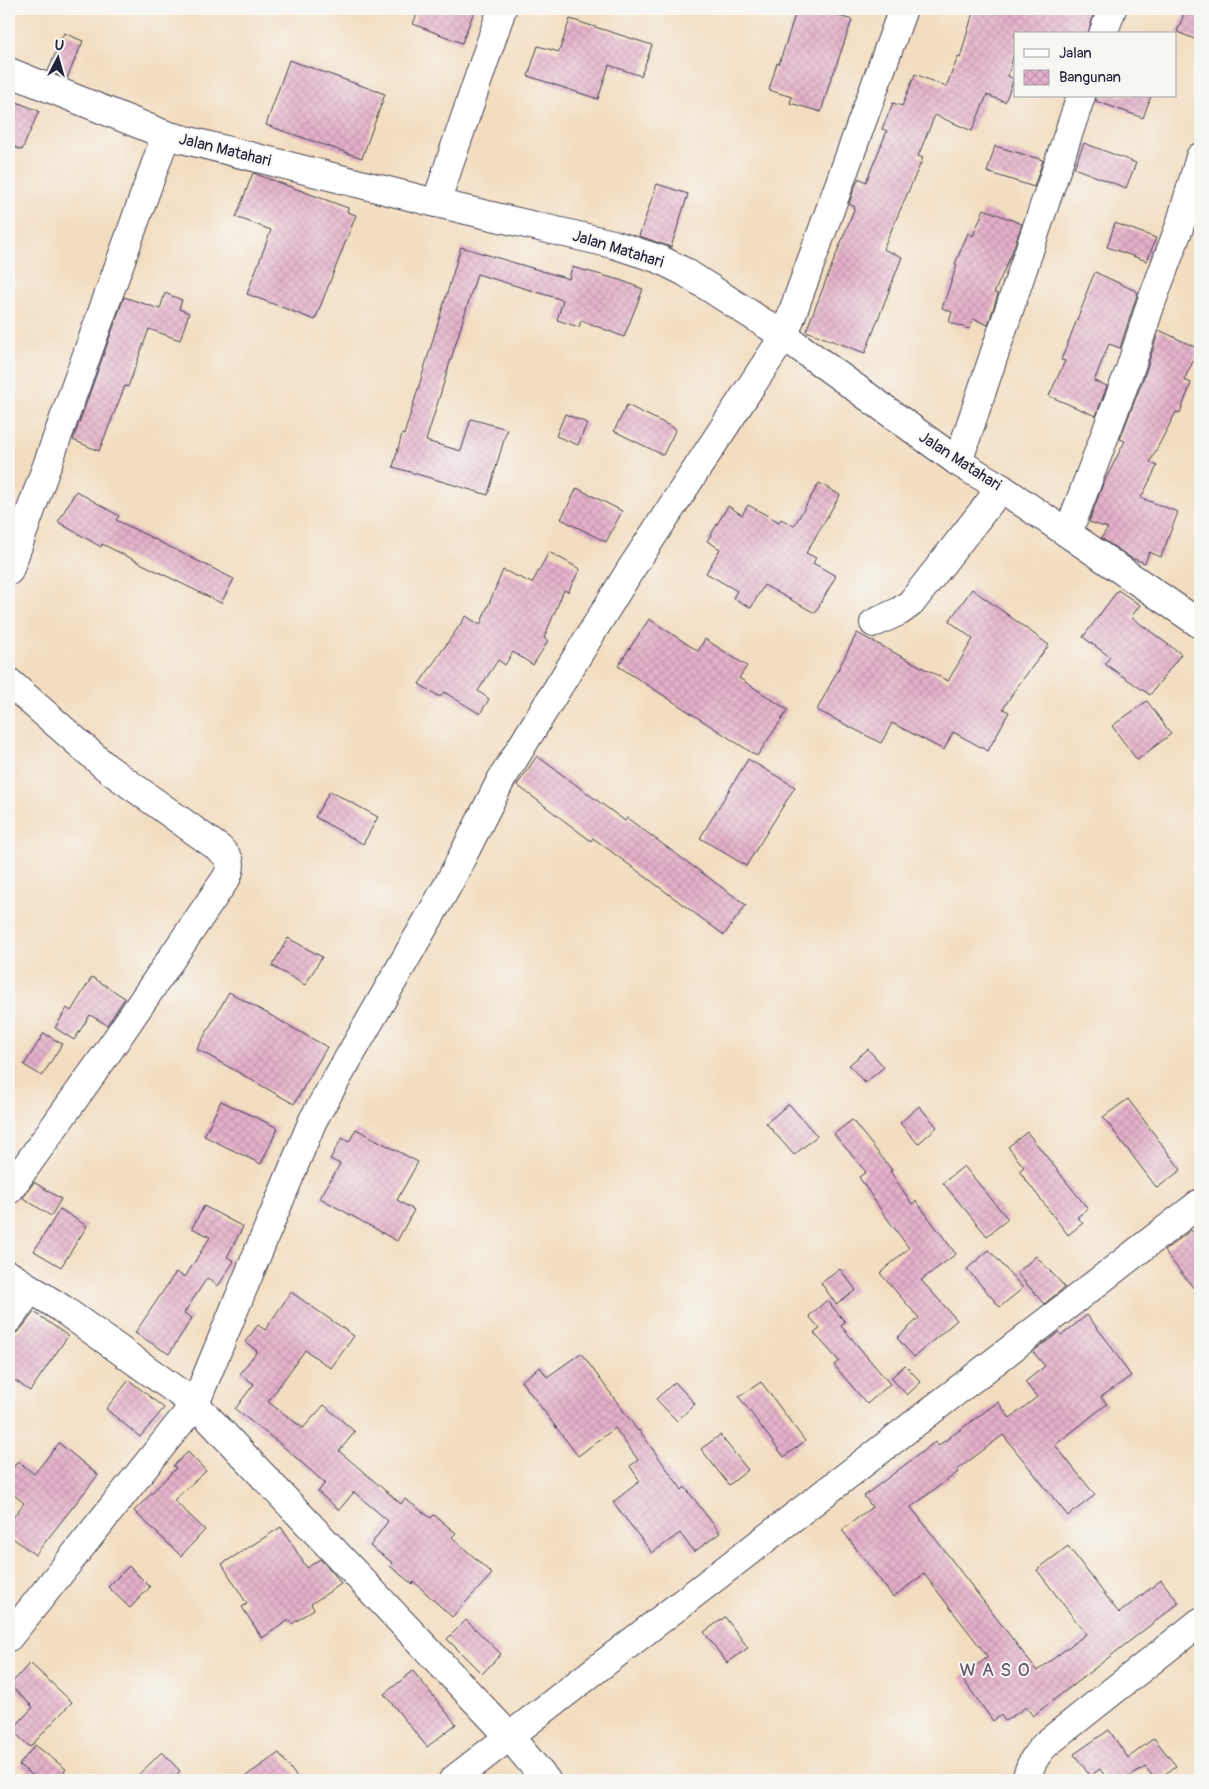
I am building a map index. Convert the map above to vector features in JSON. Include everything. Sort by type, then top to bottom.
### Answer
[{"type":"street","points":[[436,202],[502,9]]},
{"type":"street","points":[[9,1637],[195,1404],[313,1120],[449,883],[501,780],[630,572],[784,336],[903,9]]},
{"type":"street","points":[[1104,32],[1112,9]]},
{"type":"street","name":"Jalan Matahari","points":[[9,72],[166,135],[613,244],[659,259],[684,272],[784,336],[958,462],[1001,488],[1200,624]]},
{"type":"street","points":[[958,462],[1080,98]]},
{"type":"street","points":[[9,571],[166,135]]},
{"type":"street","points":[[1068,533],[1130,369],[1150,306],[1179,228],[1200,157]]},
{"type":"street","points":[[874,623],[900,611],[911,603],[1001,488]]},
{"type":"street","points":[[9,682],[107,768],[220,849],[229,859],[230,868],[228,877],[107,1054],[9,1190]]},
{"type":"street","points":[[453,1780],[1200,1203]]},
{"type":"street","points":[[9,1319],[20,1282],[61,1308],[195,1404],[509,1736],[546,1780]]},
{"type":"street","points":[[1026,1780],[1031,1762],[1038,1751],[1200,1622]]},
{"type":"building","points":[[419,9],[475,9],[462,43],[413,24]]},
{"type":"building","points":[[797,9],[818,9],[852,20],[821,112],[790,103],[792,97],[769,90]]},
{"type":"building","points":[[974,9],[1095,9],[1089,32],[1014,32],[1014,53],[1008,76],[1014,79],[1005,102],[987,95],[972,131],[935,115],[918,156],[923,158],[883,249],[902,257],[865,353],[806,331],[855,207],[849,204],[854,189],[859,178],[866,182],[887,131],[882,129],[893,103],[902,106],[915,74],[946,87],[958,57],[960,58]]},
{"type":"building","points":[[1186,9],[1200,9],[1200,41],[1177,32]]},
{"type":"building","points":[[570,19],[652,45],[641,76],[609,65],[598,99],[528,76],[538,46],[559,52]]},
{"type":"building","points":[[64,33],[83,41],[67,78],[48,71]]},
{"type":"building","points":[[289,60],[385,94],[362,158],[266,125]]},
{"type":"building","points":[[1096,98],[1150,98],[1143,118],[1096,101]]},
{"type":"building","points":[[9,99],[39,111],[22,150],[9,145]]},
{"type":"building","points":[[1084,143],[1136,163],[1126,188],[1074,168]]},
{"type":"building","points":[[995,146],[1043,160],[1034,187],[987,172]]},
{"type":"building","points":[[253,173],[348,208],[347,212],[356,215],[315,320],[247,294],[271,230],[236,217]]},
{"type":"building","points":[[657,184],[688,194],[671,247],[639,236]]},
{"type":"building","points":[[984,209],[1022,224],[994,293],[998,294],[988,325],[973,319],[969,329],[949,322],[952,312],[942,308],[957,265],[955,264],[968,233],[973,236]]},
{"type":"building","points":[[1115,223],[1156,238],[1147,261],[1107,247]]},
{"type":"building","points":[[461,247],[569,279],[572,267],[620,280],[643,289],[624,337],[581,320],[579,327],[557,320],[563,300],[477,274],[426,441],[461,451],[471,419],[507,429],[488,495],[393,467]]},
{"type":"building","points":[[1095,272],[1138,292],[1120,348],[1109,344],[1094,381],[1107,386],[1096,416],[1049,396],[1065,361],[1061,360]]},
{"type":"building","points":[[165,293],[182,300],[179,309],[189,313],[180,340],[149,329],[128,387],[125,386],[99,451],[73,440],[124,297],[160,309]]},
{"type":"building","points":[[1159,330],[1199,349],[1184,380],[1191,383],[1180,413],[1176,412],[1150,462],[1157,466],[1141,498],[1178,512],[1161,557],[1149,552],[1145,563],[1131,558],[1101,538],[1108,528],[1089,522],[1103,484],[1125,441],[1120,439],[1145,374]]},
{"type":"building","points":[[627,405],[676,429],[663,455],[614,431]]},
{"type":"building","points":[[565,414],[587,423],[578,445],[556,436]]},
{"type":"building","points":[[819,483],[840,495],[806,553],[816,558],[813,563],[836,576],[815,613],[764,585],[751,608],[733,598],[737,591],[706,573],[720,549],[707,541],[728,506],[742,515],[748,505],[779,522],[781,519],[794,526]]},
{"type":"building","points":[[577,488],[622,511],[606,542],[561,519]]},
{"type":"building","points":[[76,491],[119,516],[116,520],[234,579],[221,603],[102,544],[101,547],[58,522]]},
{"type":"building","points":[[549,552],[580,569],[568,592],[564,590],[544,638],[548,641],[533,665],[513,652],[505,665],[498,660],[478,691],[489,699],[480,714],[444,692],[440,697],[419,684],[466,616],[480,625],[503,570],[532,583]]},
{"type":"building","points":[[972,589],[1049,645],[1016,688],[1003,709],[1009,712],[988,751],[953,732],[944,750],[892,723],[881,743],[817,710],[857,633],[948,681],[973,639],[949,621]]},
{"type":"building","points":[[1118,590],[1140,605],[1131,617],[1181,654],[1150,695],[1105,664],[1110,657],[1083,637]]},
{"type":"building","points":[[649,619],[698,651],[705,639],[747,666],[739,678],[788,710],[757,756],[618,666]]},
{"type":"building","points":[[1147,701],[1171,734],[1137,760],[1112,726]]},
{"type":"building","points":[[537,756],[625,821],[627,818],[746,905],[724,935],[593,838],[591,841],[517,785]]},
{"type":"building","points":[[748,759],[795,787],[746,866],[700,838]]},
{"type":"building","points":[[330,791],[378,817],[363,844],[315,817]]},
{"type":"building","points":[[288,938],[322,957],[305,985],[272,966]]},
{"type":"building","points":[[92,977],[125,998],[107,1025],[90,1015],[74,1040],[55,1028],[67,1008],[71,1011]]},
{"type":"building","points":[[229,992],[327,1047],[294,1104],[197,1049]]},
{"type":"building","points":[[44,1033],[62,1044],[42,1076],[24,1065]]},
{"type":"building","points":[[868,1049],[884,1067],[865,1083],[849,1065]]},
{"type":"building","points":[[1128,1099],[1181,1170],[1157,1188],[1103,1117]]},
{"type":"building","points":[[221,1101],[278,1128],[261,1164],[204,1136]]},
{"type":"building","points":[[789,1104],[817,1136],[794,1155],[766,1123]]},
{"type":"building","points":[[919,1106],[937,1127],[918,1144],[900,1123]]},
{"type":"building","points":[[852,1120],[892,1170],[890,1171],[912,1204],[916,1201],[956,1254],[921,1280],[957,1320],[914,1357],[897,1338],[919,1318],[880,1273],[909,1248],[859,1177],[866,1172],[834,1134]]},
{"type":"building","points":[[356,1129],[418,1162],[397,1200],[414,1210],[397,1241],[320,1198],[340,1164],[330,1159],[342,1138],[349,1142]]},
{"type":"building","points":[[1027,1132],[1088,1209],[1077,1217],[1083,1223],[1068,1235],[1019,1171],[1024,1167],[1008,1147]]},
{"type":"building","points":[[964,1166],[1008,1219],[987,1236],[943,1183]]},
{"type":"building","points":[[34,1182],[61,1199],[51,1216],[23,1198]]},
{"type":"building","points":[[204,1206],[243,1227],[227,1257],[234,1261],[218,1286],[207,1278],[184,1313],[192,1318],[169,1354],[135,1333],[176,1272],[185,1277],[210,1237],[192,1228]]},
{"type":"building","points":[[60,1209],[87,1226],[61,1267],[34,1251]]},
{"type":"building","points":[[1191,1230],[1200,1241],[1200,1296],[1164,1251]]},
{"type":"building","points":[[989,1250],[1023,1288],[1000,1307],[967,1269]]},
{"type":"building","points":[[1036,1256],[1065,1287],[1044,1304],[1017,1273]]},
{"type":"building","points":[[840,1269],[856,1290],[836,1304],[821,1283]]},
{"type":"building","points":[[291,1292],[354,1336],[331,1368],[305,1350],[268,1402],[303,1428],[324,1405],[355,1432],[339,1451],[401,1504],[405,1499],[431,1518],[434,1515],[456,1533],[452,1537],[492,1574],[452,1617],[414,1582],[412,1584],[390,1566],[393,1563],[370,1546],[388,1521],[354,1492],[339,1510],[318,1492],[325,1483],[279,1443],[235,1409],[254,1384],[240,1374],[257,1351],[245,1342],[258,1325],[265,1330]]},
{"type":"building","points":[[827,1300],[845,1322],[841,1326],[890,1384],[867,1404],[834,1365],[839,1361],[814,1333],[820,1329],[809,1316]]},
{"type":"building","points":[[34,1312],[68,1336],[30,1391],[9,1376],[9,1334],[16,1333],[21,1329]]},
{"type":"building","points":[[1087,1315],[1131,1376],[1101,1397],[1107,1404],[1055,1445],[1095,1495],[1068,1516],[1003,1435],[911,1507],[1037,1671],[1086,1634],[1037,1570],[1068,1546],[1119,1613],[1161,1580],[1179,1603],[1033,1716],[1026,1707],[1005,1721],[1001,1715],[993,1721],[961,1677],[988,1657],[924,1574],[893,1597],[842,1530],[872,1507],[864,1496],[935,1442],[938,1446],[998,1402],[1010,1418],[1037,1397],[1025,1382],[1045,1366],[1033,1352],[1059,1332],[1062,1335]]},
{"type":"building","points":[[581,1353],[682,1490],[685,1487],[720,1533],[694,1552],[680,1533],[652,1553],[613,1502],[640,1481],[630,1466],[638,1460],[615,1428],[578,1456],[521,1381],[540,1367],[547,1377]]},
{"type":"building","points":[[905,1365],[921,1382],[907,1395],[891,1378]]},
{"type":"building","points":[[129,1380],[164,1408],[140,1437],[106,1409]]},
{"type":"building","points":[[675,1382],[695,1404],[677,1421],[656,1399]]},
{"type":"building","points":[[761,1382],[805,1441],[784,1457],[739,1397]]},
{"type":"building","points":[[720,1435],[748,1470],[729,1485],[701,1449]]},
{"type":"building","points":[[59,1443],[98,1475],[35,1555],[9,1535],[9,1523],[24,1503],[9,1491],[9,1473],[18,1461],[34,1474]]},
{"type":"building","points":[[188,1452],[206,1471],[174,1500],[205,1530],[181,1556],[134,1511],[176,1468],[173,1466]]},
{"type":"building","points":[[281,1527],[307,1568],[320,1559],[341,1584],[311,1604],[314,1609],[292,1624],[289,1620],[262,1638],[242,1607],[247,1604],[222,1564]]},
{"type":"building","points":[[129,1566],[150,1587],[130,1608],[108,1587]]},
{"type":"building","points":[[725,1617],[748,1648],[727,1663],[704,1632]]},
{"type":"building","points":[[466,1620],[501,1654],[482,1674],[447,1639]]},
{"type":"building","points":[[30,1663],[72,1702],[30,1747],[12,1730],[33,1707],[10,1685]]},
{"type":"building","points":[[413,1671],[456,1724],[427,1747],[384,1694]]},
{"type":"building","points":[[1109,1730],[1128,1758],[1154,1738],[1176,1766],[1157,1780],[1145,1767],[1125,1780],[1100,1780],[1105,1776],[1100,1769],[1090,1776],[1074,1754]]},
{"type":"building","points":[[35,1745],[66,1769],[57,1780],[39,1780],[19,1765]]},
{"type":"building","points":[[162,1752],[180,1771],[171,1780],[133,1780]]},
{"type":"building","points":[[279,1753],[299,1780],[240,1780]]},
{"type":"district","name":"W A S O","points":[[995,1670]]}]
